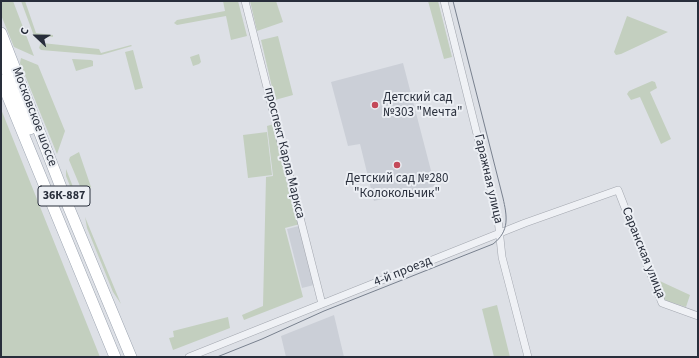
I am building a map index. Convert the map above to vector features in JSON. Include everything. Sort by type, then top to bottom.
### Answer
[{"type":"main road","name":"Московское шоссе","points":[[1,33],[61,188],[131,357]]},
{"type":"main road","name":"Московское шоссе","points":[[1,56],[53,186],[125,357]]},
{"type":"main road","name":"Московское шоссе","points":[[1,80],[115,357]]},
{"type":"street","name":"проспект Карла Маркса","points":[[245,1],[322,304]]},
{"type":"street","name":"Гаражная улица","points":[[444,1],[498,219],[502,257],[528,357]]},
{"type":"street","name":"4-й проезд","points":[[189,357],[499,234],[618,190]]},
{"type":"street","name":"Саранская улица","points":[[618,190],[662,303],[698,316]]},
{"type":"shaded area","points":[[403,63],[435,186],[374,201],[360,144],[348,146],[331,82]]},
{"type":"shaded area","points":[[299,226],[314,285],[302,288],[287,229]]},
{"type":"shaded area","points":[[334,315],[344,357],[286,357],[281,336]]},
{"type":"green space","points":[[1,1],[13,1],[34,56],[14,47],[1,15]]},
{"type":"green space","points":[[21,1],[25,1],[36,33],[53,35],[53,37],[34,36]]},
{"type":"green space","points":[[223,1],[238,1],[247,36],[231,40],[226,16],[177,25],[174,23],[177,20],[225,11]]},
{"type":"green space","points":[[250,1],[276,1],[283,22],[257,31]]},
{"type":"green space","points":[[428,1],[438,1],[452,57],[444,59]]},
{"type":"green space","points":[[627,16],[668,32],[616,55],[614,52]]},
{"type":"green space","points":[[278,36],[293,95],[275,100],[261,40]]},
{"type":"green space","points":[[42,43],[99,49],[101,53],[132,46],[101,55],[41,50],[39,48]]},
{"type":"green space","points":[[133,50],[143,88],[135,90],[125,52]]},
{"type":"green space","points":[[199,54],[201,62],[193,66],[190,57]]},
{"type":"green space","points":[[21,58],[38,65],[65,131],[57,154],[20,63]]},
{"type":"green space","points":[[72,59],[91,60],[93,61],[93,66],[76,71]]},
{"type":"green space","points":[[652,81],[655,82],[657,88],[650,92],[671,139],[661,144],[640,97],[631,100],[627,94],[629,91]]},
{"type":"green space","points":[[1,109],[100,357],[1,357]]},
{"type":"green space","points":[[274,124],[300,224],[285,228],[303,297],[244,320],[242,315],[263,306],[266,177],[273,176],[267,126]]},
{"type":"green space","points":[[267,132],[272,175],[248,178],[243,135]]},
{"type":"green space","points":[[79,152],[91,187],[90,189],[82,191],[69,160],[70,157]]},
{"type":"green space","points":[[66,169],[77,197],[74,196],[66,176]]},
{"type":"green space","points":[[85,217],[121,304],[113,292],[87,228]]},
{"type":"green space","points":[[657,281],[690,295],[686,307],[664,300]]},
{"type":"green space","points":[[497,305],[510,357],[494,357],[482,309]]},
{"type":"green space","points":[[228,317],[230,328],[173,350],[169,338],[174,337],[173,331]]},
{"type":"tram line","points":[[217,357],[262,339],[324,311],[493,244],[502,234],[506,223],[504,205],[453,1]]},
{"type":"place","name":"Детский сад №303 \"Мечта\"","points":[[375,105]]},
{"type":"place","name":"Детский сад №280 \"Колокольчик\"","points":[[397,165]]}]
